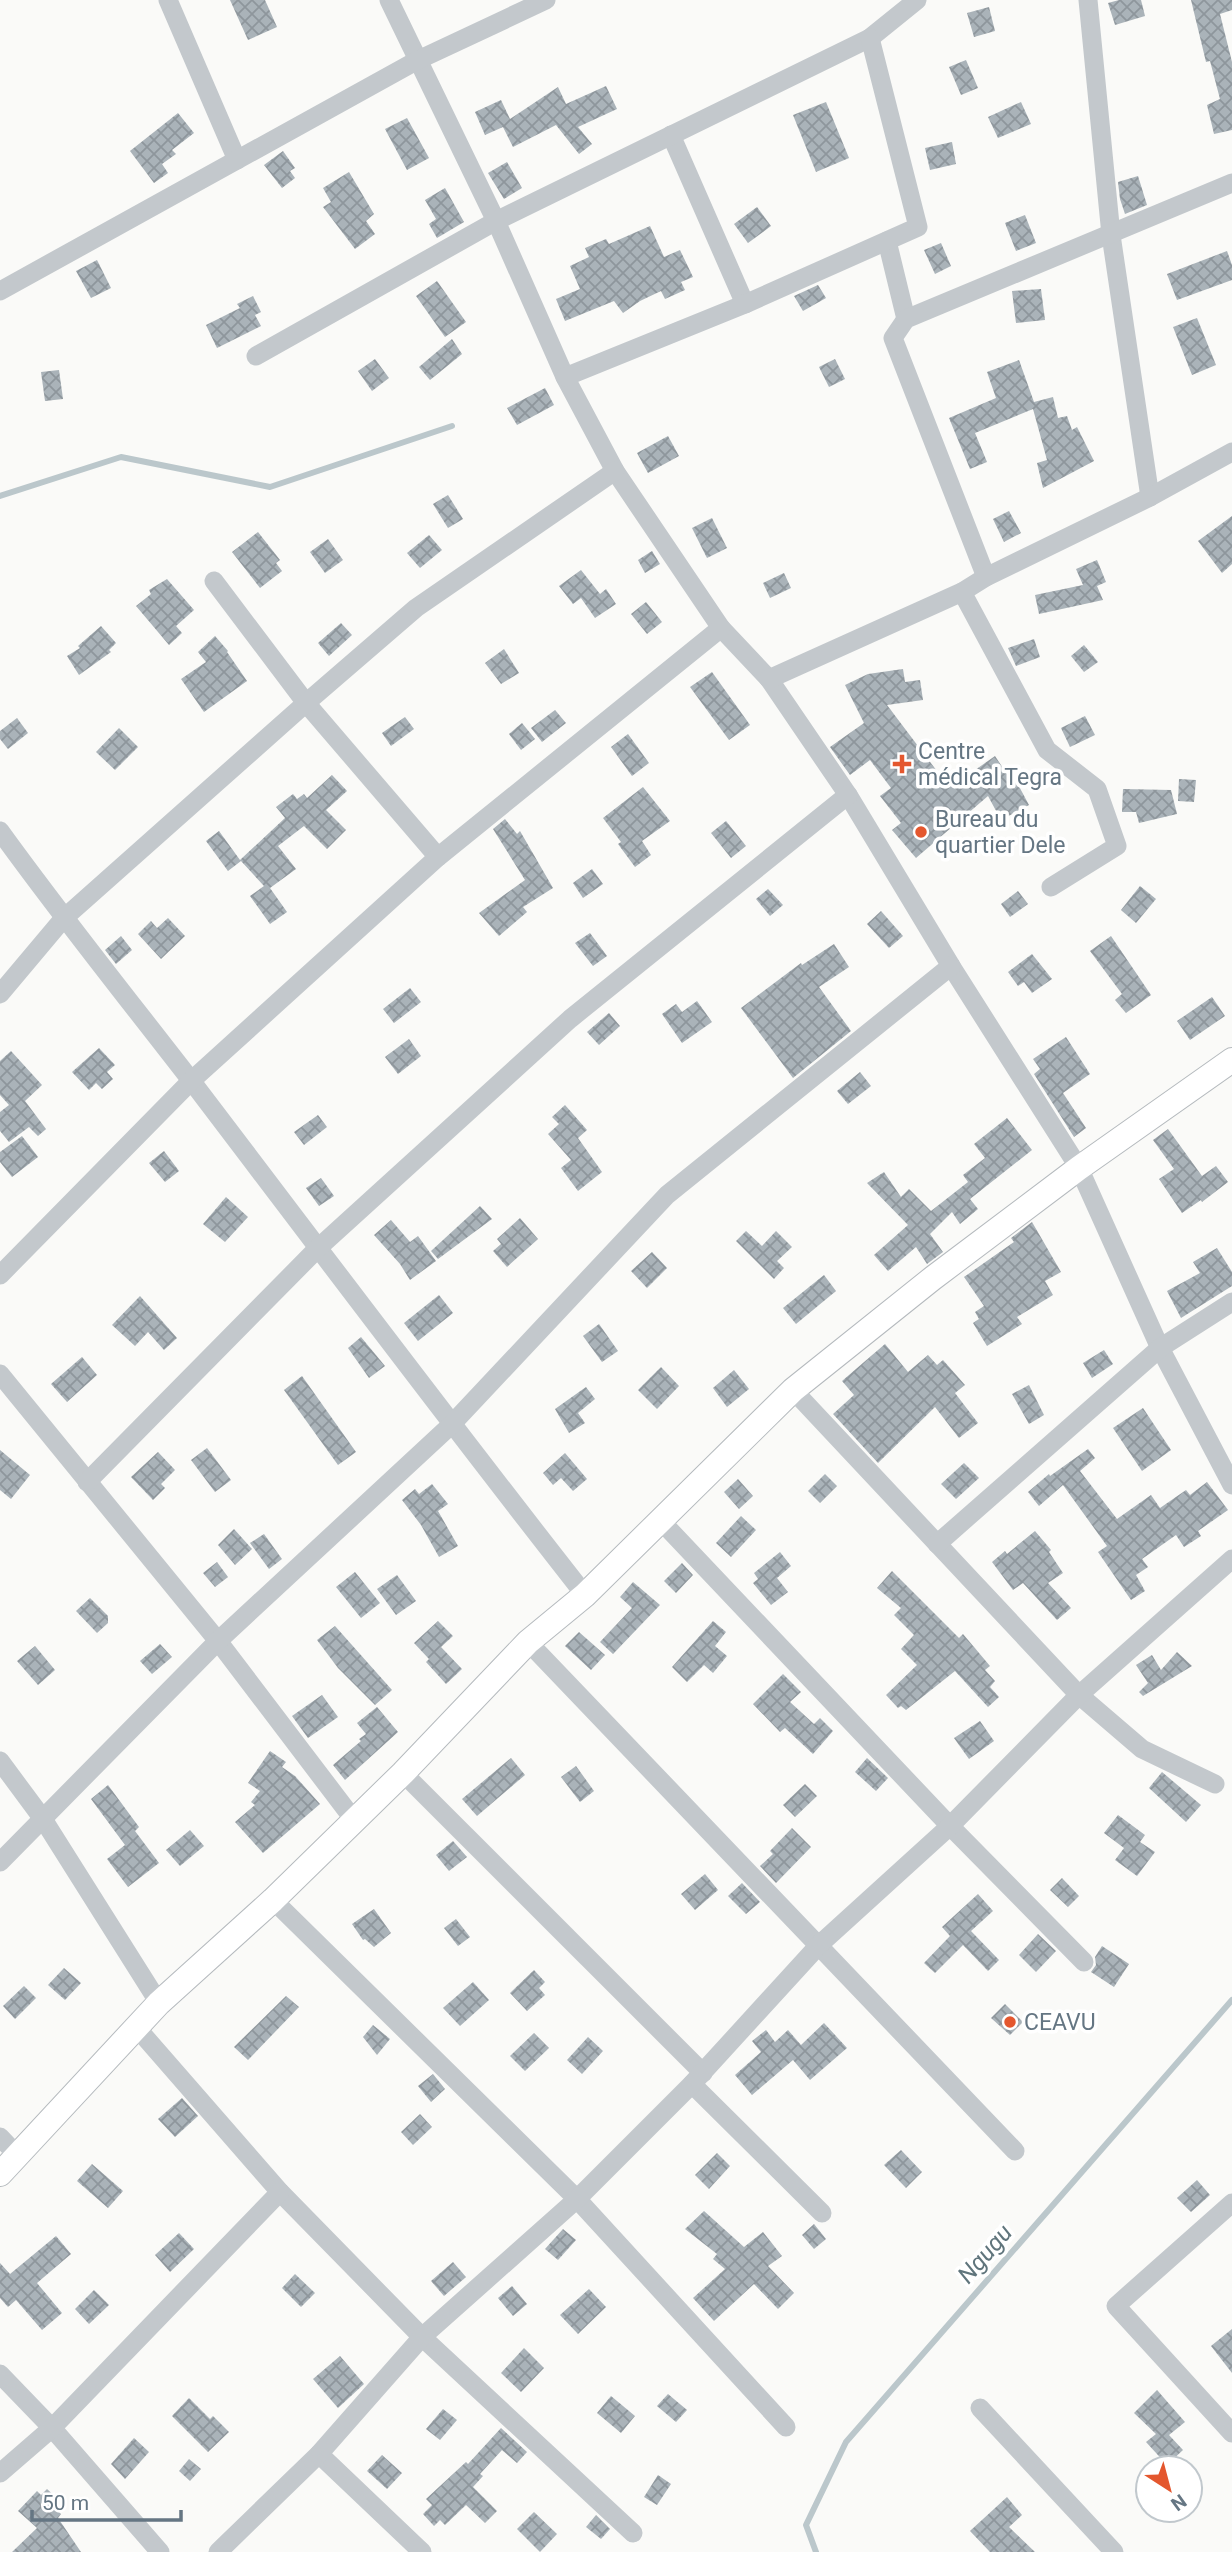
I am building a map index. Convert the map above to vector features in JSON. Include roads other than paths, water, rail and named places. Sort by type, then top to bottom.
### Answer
[{"type":"main road","points":[[0,2174],[159,2003],[273,1900],[403,1773],[528,1642],[585,1595],[793,1390],[933,1278],[1079,1168],[1232,1060]]},
{"type":"street","points":[[168,0],[237,160]]},
{"type":"street","points":[[389,0],[416,61],[496,221],[565,377],[615,471],[721,628],[769,679],[848,795],[951,966],[1079,1168],[1160,1348],[1232,1485]]},
{"type":"street","points":[[0,291],[416,61],[546,0]]},
{"type":"street","points":[[256,356],[496,221],[870,38],[917,0]]},
{"type":"street","points":[[1088,0],[1111,235],[1150,497]]},
{"type":"street","points":[[565,377],[745,304],[918,227],[870,38]]},
{"type":"street","points":[[671,135],[745,304]]},
{"type":"street","points":[[986,577],[893,338],[905,318],[1232,183]]},
{"type":"street","points":[[887,241],[905,318]]},
{"type":"street","points":[[769,679],[962,592],[986,577],[1150,497],[1232,452]]},
{"type":"street","points":[[0,995],[64,919],[416,608],[615,471]]},
{"type":"street","points":[[214,582],[306,703],[438,857]]},
{"type":"street","points":[[962,592],[1046,750],[1097,789],[1117,846],[1051,887]]},
{"type":"street","points":[[0,1275],[191,1081],[438,857],[721,628]]},
{"type":"street","points":[[87,1482],[317,1249],[570,1020],[848,795]]},
{"type":"street","points":[[0,831],[64,919],[191,1081],[451,1425],[585,1595]]},
{"type":"street","points":[[0,1862],[218,1641],[451,1425],[667,1195],[951,966]]},
{"type":"street","points":[[937,1544],[1160,1348],[1232,1302]]},
{"type":"street","points":[[0,1374],[218,1641],[354,1820]]},
{"type":"street","points":[[793,1390],[1079,1695],[1142,1749],[1215,1784]]},
{"type":"street","points":[[661,1521],[950,1826],[1084,1962]]},
{"type":"street","points":[[218,2552],[319,2454],[422,2337],[577,2199],[697,2078],[819,1945],[950,1826],[1079,1695],[1232,1559]]},
{"type":"street","points":[[528,1642],[1015,2151]]},
{"type":"street","points":[[0,1761],[43,1819],[159,2003]]},
{"type":"street","points":[[403,1773],[697,2078],[822,2213]]},
{"type":"street","points":[[273,1900],[577,2199],[786,2427]]},
{"type":"street","points":[[137,2028],[280,2192],[422,2337],[633,2533]]},
{"type":"street","points":[[0,2137],[18,2156]]},
{"type":"street","points":[[0,2473],[52,2428],[280,2192]]},
{"type":"street","points":[[1230,2428],[1116,2306],[1232,2203]]},
{"type":"street","points":[[0,2374],[52,2428],[160,2552]]},
{"type":"street","points":[[980,2409],[1114,2552]]},
{"type":"street","points":[[319,2454],[422,2552]]},
{"type":"waterway","points":[[0,496],[121,457],[270,487],[452,426]]},
{"type":"waterway","name":"Ngugu","points":[[816,2552],[806,2525],[846,2442],[1232,2000]]},
{"type":"place","name":"Centre médical Tegra","points":[[902,764]]},
{"type":"place","name":"Bureau du quartier Dele","points":[[921,832]]},
{"type":"place","name":"CEAVU","points":[[1010,2022]]}]
